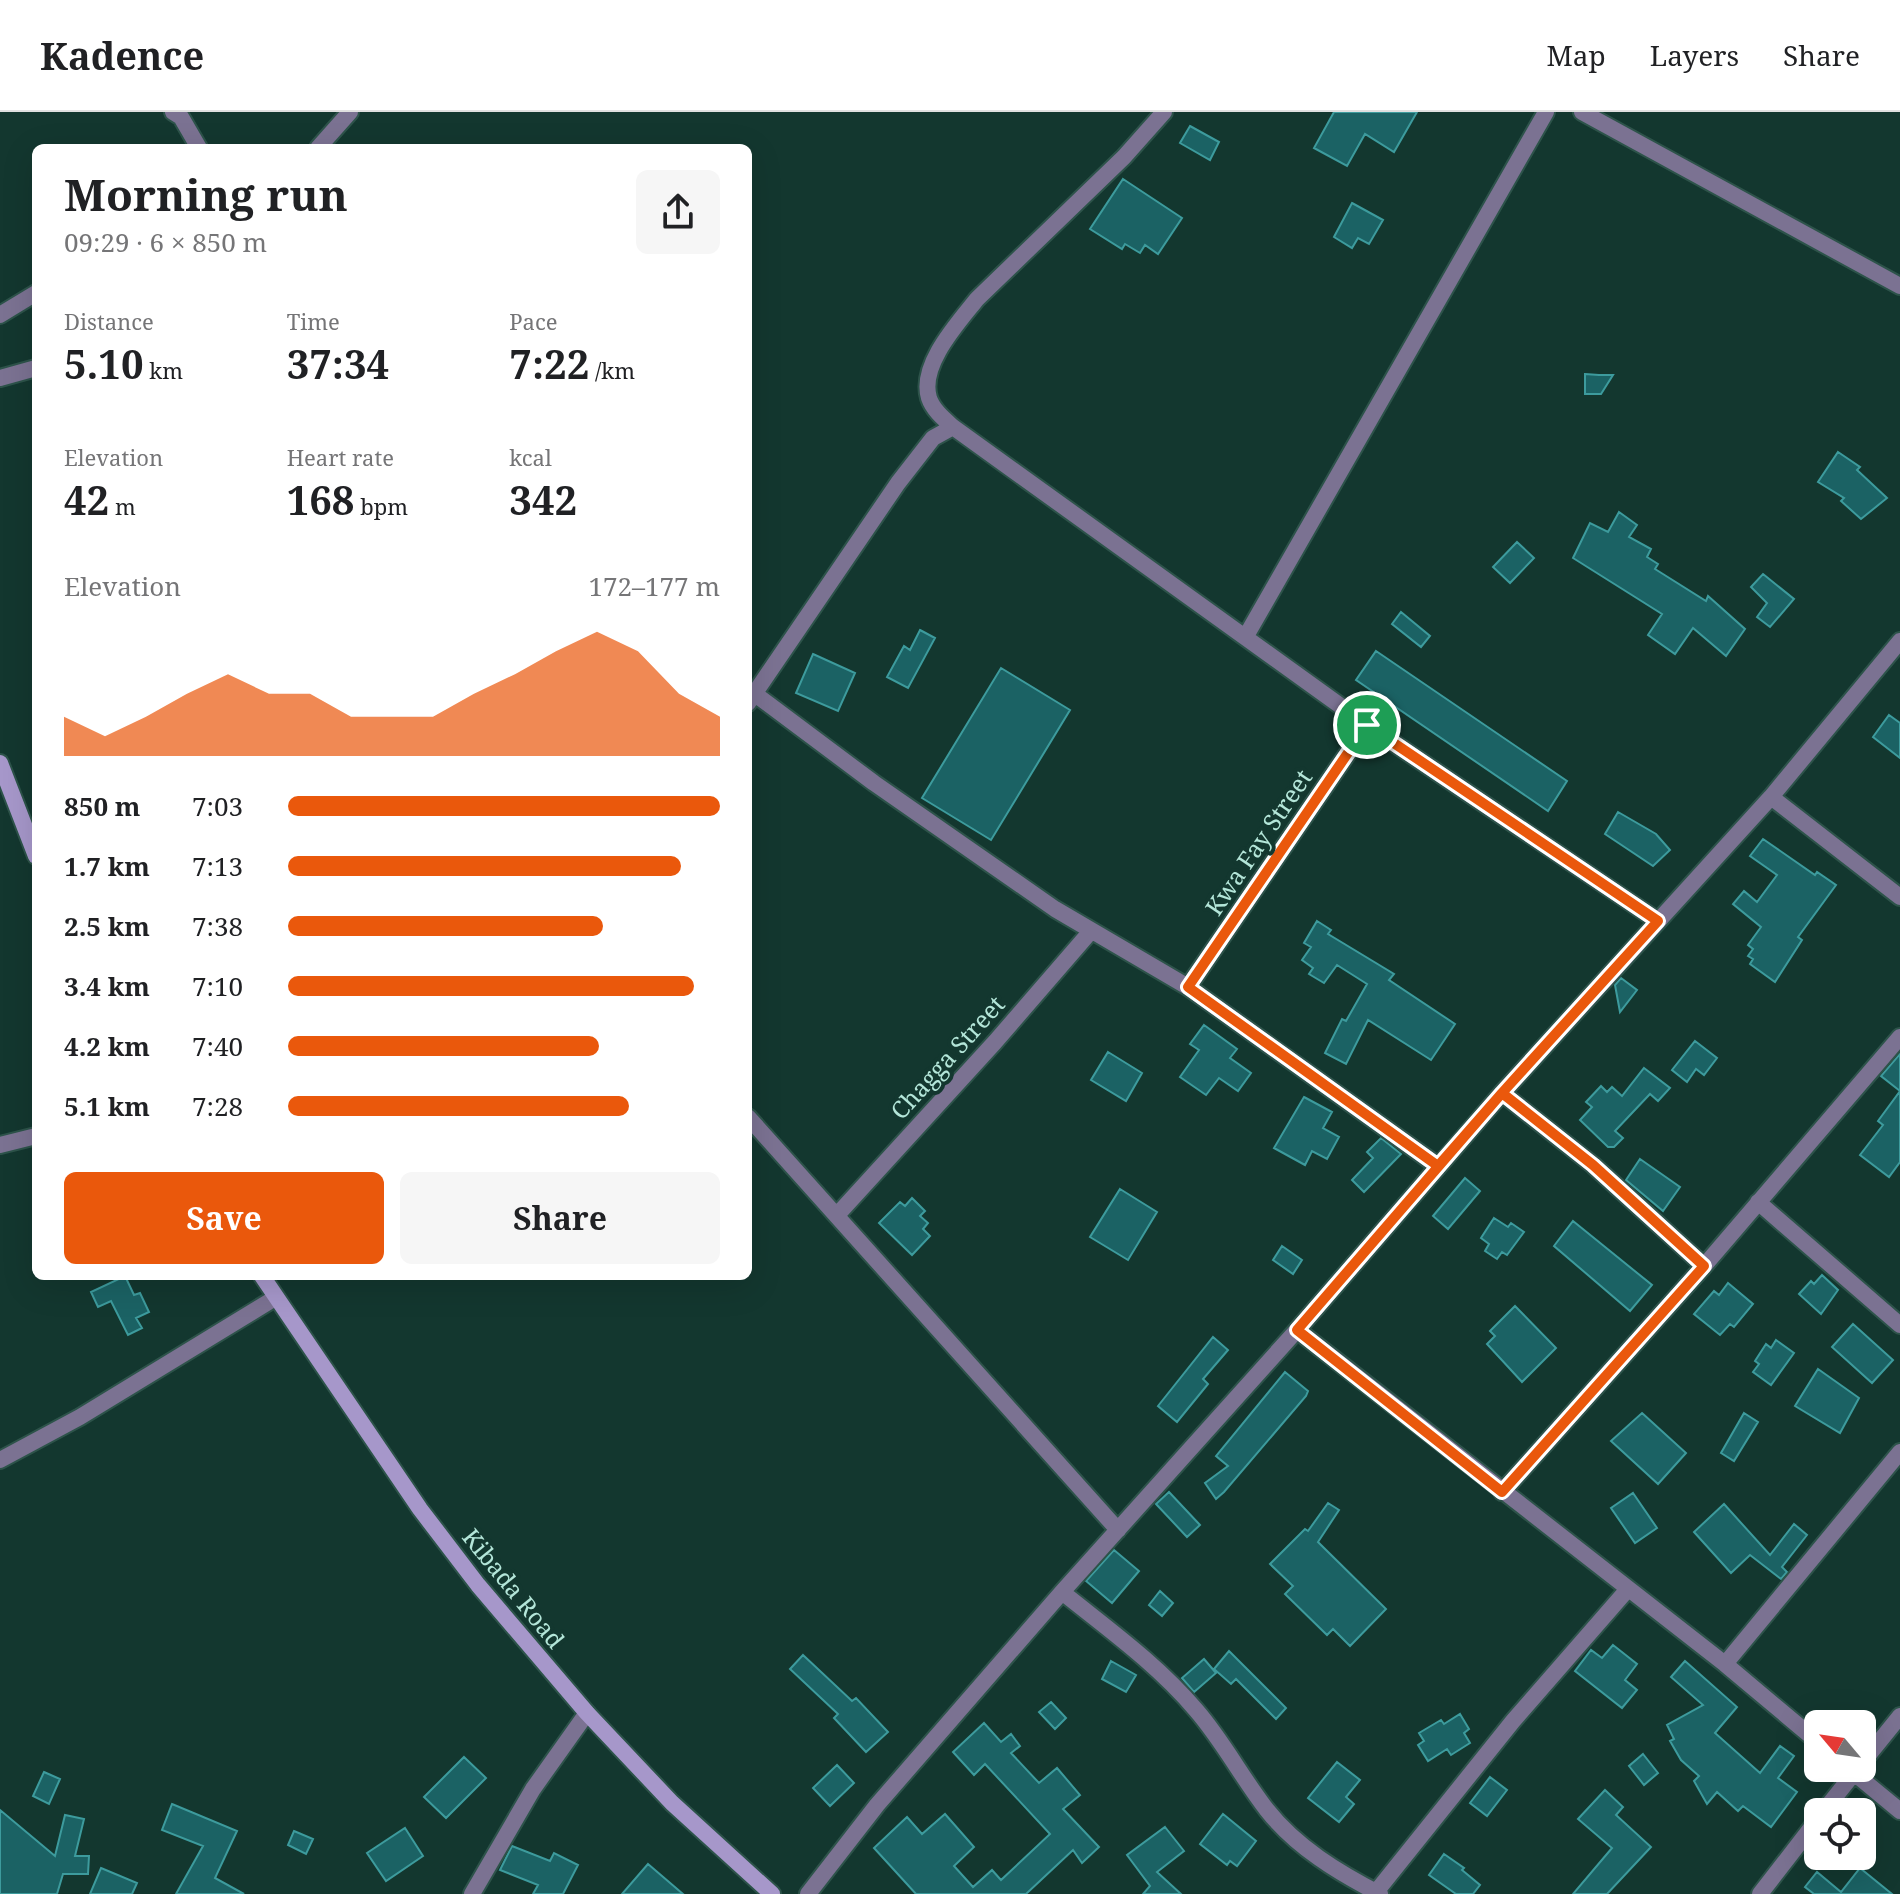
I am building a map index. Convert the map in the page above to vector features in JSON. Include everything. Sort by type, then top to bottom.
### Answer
[{"type":"main road","points":[[0,763],[32,846]]},
{"type":"main road","name":"Kibada Road","points":[[264,1280],[420,1509],[478,1585],[587,1713],[672,1803],[772,1894]]},
{"type":"street","points":[[173,112],[181,117],[197,144]]},
{"type":"street","points":[[322,144],[350,112]]},
{"type":"street","points":[[1164,112],[1124,157],[977,299],[955,326],[935,357],[929,377],[928,396],[935,410],[953,427],[1101,535],[1367,725],[1658,921]]},
{"type":"street","points":[[1246,636],[1546,112]]},
{"type":"street","points":[[1582,112],[1900,286]]},
{"type":"street","points":[[0,315],[32,295]]},
{"type":"street","points":[[0,378],[32,369]]},
{"type":"street","points":[[752,697],[898,483],[933,438],[953,427]]},
{"type":"street","points":[[808,1894],[877,1805],[1062,1592],[1297,1330],[1502,1093],[1771,797],[1900,641]]},
{"type":"street","points":[[752,699],[1055,909],[1188,987],[1438,1166]]},
{"type":"street","name":"Kwa Fay Street","points":[[1188,987],[1367,725]]},
{"type":"street","points":[[1771,797],[1900,897]]},
{"type":"street","name":"Chagga Street","points":[[838,1214],[995,1042],[1091,931]]},
{"type":"street","points":[[1502,1492],[1704,1266],[1900,1037]]},
{"type":"street","points":[[1502,1093],[1593,1165],[1704,1266]]},
{"type":"street","points":[[752,1121],[1118,1530]]},
{"type":"street","points":[[0,1145],[32,1137]]},
{"type":"street","points":[[1758,1202],[1900,1325]]},
{"type":"street","points":[[0,1460],[80,1417],[275,1298]]},
{"type":"street","points":[[1297,1330],[1725,1664],[1804,1730]]},
{"type":"street","points":[[1725,1664],[1900,1452]]},
{"type":"street","points":[[1062,1592],[1175,1687],[1199,1713],[1268,1812],[1310,1852],[1378,1893],[1513,1721],[1628,1589]]},
{"type":"street","points":[[472,1894],[533,1789],[587,1713]]},
{"type":"street","points":[[1876,1744],[1900,1716]]},
{"type":"street","points":[[1870,1782],[1900,1811]]},
{"type":"street","points":[[1760,1894],[1804,1837]]},
{"type":"building","points":[[1334,112],[1417,112],[1394,152],[1365,134],[1347,166],[1314,148]]},
{"type":"building","points":[[1190,126],[1219,142],[1210,160],[1180,143]]},
{"type":"building","points":[[1123,179],[1182,218],[1158,254],[1145,245],[1140,253],[1125,244],[1122,249],[1090,229]]},
{"type":"building","points":[[1352,203],[1383,220],[1369,244],[1358,238],[1352,248],[1334,237]]},
{"type":"building","points":[[1585,374],[1613,375],[1601,394],[1585,394]]},
{"type":"building","points":[[1838,452],[1860,467],[1857,470],[1887,498],[1861,519],[1841,501],[1844,498],[1818,482]]},
{"type":"building","points":[[1619,512],[1637,525],[1629,537],[1651,549],[1647,557],[1658,564],[1655,569],[1706,601],[1708,596],[1745,629],[1726,656],[1693,628],[1675,654],[1648,635],[1662,614],[1573,558],[1590,523],[1608,532]]},
{"type":"building","points":[[1517,542],[1534,558],[1510,583],[1493,567]]},
{"type":"building","points":[[1763,574],[1794,599],[1770,627],[1757,617],[1767,603],[1751,587]]},
{"type":"building","points":[[1401,612],[1430,636],[1421,647],[1392,624]]},
{"type":"building","points":[[920,630],[935,638],[908,688],[887,677],[904,646],[910,650]]},
{"type":"building","points":[[1376,651],[1567,781],[1548,811],[1356,680]]},
{"type":"building","points":[[813,654],[855,673],[838,711],[796,693]]},
{"type":"building","points":[[1001,668],[1070,710],[991,840],[922,798]]},
{"type":"building","points":[[1889,715],[1900,723],[1900,758],[1873,737]]},
{"type":"building","points":[[1618,812],[1656,834],[1670,850],[1653,866],[1605,834]]},
{"type":"building","points":[[1763,839],[1815,875],[1817,872],[1836,885],[1798,937],[1802,940],[1775,982],[1750,964],[1753,959],[1748,956],[1753,949],[1748,945],[1761,927],[1733,904],[1744,891],[1757,902],[1777,875],[1750,856]]},
{"type":"building","points":[[1317,921],[1331,930],[1328,934],[1394,974],[1389,980],[1455,1024],[1431,1060],[1368,1020],[1346,1064],[1325,1053],[1342,1019],[1346,1021],[1367,984],[1337,965],[1324,983],[1309,974],[1313,968],[1302,960],[1311,947],[1304,943]]},
{"type":"building","points":[[1621,978],[1637,990],[1620,1012],[1615,985]]},
{"type":"building","points":[[1204,1025],[1237,1049],[1230,1058],[1251,1073],[1238,1091],[1219,1078],[1206,1095],[1180,1077],[1199,1050],[1190,1044]]},
{"type":"building","points":[[1695,1041],[1717,1058],[1704,1075],[1696,1069],[1687,1082],[1672,1070]]},
{"type":"building","points":[[1108,1052],[1142,1073],[1126,1101],[1091,1080]]},
{"type":"building","points":[[1900,1054],[1900,1091],[1881,1076]]},
{"type":"building","points":[[1644,1068],[1670,1088],[1658,1101],[1650,1094],[1615,1131],[1623,1138],[1614,1147],[1608,1147],[1580,1120],[1592,1107],[1586,1102],[1601,1086],[1607,1092],[1612,1087],[1622,1096]]},
{"type":"building","points":[[1900,1091],[1900,1162],[1889,1177],[1860,1155],[1883,1125],[1878,1121]]},
{"type":"building","points":[[1304,1097],[1332,1112],[1323,1128],[1339,1137],[1327,1159],[1312,1151],[1305,1165],[1274,1148]]},
{"type":"building","points":[[1381,1138],[1401,1154],[1364,1192],[1352,1180],[1373,1158],[1367,1152]]},
{"type":"building","points":[[1640,1159],[1680,1187],[1663,1211],[1626,1180]]},
{"type":"building","points":[[1465,1178],[1480,1191],[1448,1229],[1433,1216]]},
{"type":"building","points":[[1120,1189],[1157,1212],[1128,1260],[1090,1237]]},
{"type":"building","points":[[912,1198],[925,1211],[920,1216],[928,1223],[923,1229],[930,1236],[912,1255],[879,1223],[900,1202],[905,1206]]},
{"type":"building","points":[[1494,1218],[1508,1227],[1511,1223],[1524,1232],[1507,1255],[1502,1252],[1497,1259],[1485,1251],[1489,1244],[1481,1238]]},
{"type":"building","points":[[1573,1221],[1652,1285],[1630,1311],[1554,1246]]},
{"type":"building","points":[[1282,1246],[1302,1260],[1293,1274],[1273,1260]]},
{"type":"building","points":[[1822,1275],[1838,1290],[1821,1314],[1799,1294]]},
{"type":"building","points":[[116,1280],[127,1280],[134,1295],[140,1293],[149,1312],[136,1318],[142,1328],[128,1335],[111,1301],[98,1307],[91,1292]]},
{"type":"building","points":[[1728,1283],[1753,1304],[1734,1327],[1730,1324],[1720,1335],[1694,1314],[1714,1291],[1719,1295]]},
{"type":"building","points":[[1515,1306],[1556,1348],[1522,1382],[1487,1344],[1495,1336],[1490,1331]]},
{"type":"building","points":[[1853,1324],[1893,1360],[1872,1383],[1832,1347]]},
{"type":"building","points":[[1213,1337],[1228,1350],[1203,1379],[1208,1384],[1177,1422],[1158,1406]]},
{"type":"building","points":[[1776,1340],[1794,1353],[1771,1385],[1753,1372],[1759,1364],[1755,1361],[1766,1344],[1771,1348]]},
{"type":"building","points":[[1818,1369],[1859,1398],[1840,1433],[1795,1406]]},
{"type":"building","points":[[1285,1372],[1308,1391],[1306,1396],[1216,1499],[1205,1483],[1228,1466],[1216,1456]]},
{"type":"building","points":[[1642,1413],[1686,1453],[1658,1484],[1611,1441]]},
{"type":"building","points":[[1744,1413],[1758,1422],[1734,1461],[1721,1453]]},
{"type":"building","points":[[1169,1492],[1200,1525],[1187,1537],[1156,1504]]},
{"type":"building","points":[[1633,1493],[1657,1528],[1635,1543],[1611,1508]]},
{"type":"building","points":[[1328,1503],[1339,1510],[1318,1542],[1386,1609],[1350,1646],[1333,1629],[1327,1635],[1285,1594],[1293,1586],[1270,1564],[1305,1529],[1308,1531]]},
{"type":"building","points":[[1724,1504],[1770,1555],[1794,1524],[1807,1535],[1782,1567],[1787,1572],[1781,1579],[1750,1555],[1731,1573],[1694,1532]]},
{"type":"building","points":[[1114,1550],[1139,1571],[1112,1603],[1086,1581]]},
{"type":"building","points":[[1160,1591],[1173,1603],[1162,1616],[1149,1605]]},
{"type":"building","points":[[1613,1645],[1637,1664],[1625,1680],[1637,1690],[1622,1708],[1575,1671],[1591,1650],[1602,1658]]},
{"type":"building","points":[[1229,1651],[1286,1708],[1276,1719],[1236,1679],[1231,1684],[1214,1669]]},
{"type":"building","points":[[803,1655],[852,1701],[856,1698],[888,1732],[866,1752],[834,1718],[838,1714],[790,1669]]},
{"type":"building","points":[[1204,1659],[1216,1673],[1194,1692],[1182,1678]]},
{"type":"building","points":[[1111,1661],[1136,1675],[1126,1692],[1102,1679]]},
{"type":"building","points":[[1685,1661],[1737,1707],[1715,1733],[1760,1773],[1780,1746],[1794,1756],[1778,1778],[1797,1792],[1771,1827],[1743,1806],[1738,1811],[1717,1792],[1707,1804],[1694,1781],[1699,1776],[1681,1760],[1670,1741],[1674,1739],[1667,1725],[1703,1705],[1671,1677]]},
{"type":"building","points":[[1051,1702],[1066,1718],[1055,1729],[1039,1712]]},
{"type":"building","points":[[1460,1714],[1469,1729],[1464,1733],[1470,1743],[1451,1755],[1447,1749],[1428,1761],[1418,1745],[1424,1741],[1419,1733],[1441,1720],[1444,1724]]},
{"type":"building","points":[[984,1723],[1001,1742],[1011,1734],[1020,1746],[1011,1753],[1039,1783],[1057,1768],[1080,1795],[1063,1809],[1099,1847],[1082,1863],[1073,1850],[1026,1894],[916,1894],[874,1848],[907,1817],[922,1834],[945,1814],[974,1847],[954,1866],[973,1887],[992,1870],[1001,1880],[1050,1834],[985,1764],[974,1775],[953,1752]]},
{"type":"building","points":[[1643,1754],[1658,1773],[1644,1785],[1629,1766]]},
{"type":"building","points":[[464,1757],[486,1778],[446,1818],[424,1797]]},
{"type":"building","points":[[1337,1762],[1360,1780],[1346,1797],[1354,1804],[1339,1822],[1308,1798]]},
{"type":"building","points":[[837,1765],[854,1783],[830,1806],[813,1788]]},
{"type":"building","points":[[44,1772],[60,1779],[49,1804],[33,1796]]},
{"type":"building","points":[[1490,1777],[1507,1790],[1487,1816],[1470,1803]]},
{"type":"building","points":[[1605,1790],[1623,1807],[1616,1815],[1651,1847],[1607,1894],[1573,1894],[1612,1848],[1578,1819]]},
{"type":"building","points":[[172,1804],[237,1831],[215,1878],[244,1894],[176,1894],[203,1846],[162,1830]]},
{"type":"building","points":[[0,1810],[55,1856],[65,1815],[84,1819],[75,1856],[89,1856],[88,1874],[63,1874],[57,1894],[0,1894]]},
{"type":"building","points":[[1223,1814],[1256,1841],[1237,1866],[1230,1861],[1227,1865],[1200,1844]]},
{"type":"building","points":[[1165,1827],[1184,1851],[1157,1872],[1181,1894],[1143,1894],[1150,1886],[1127,1855]]},
{"type":"building","points":[[405,1828],[423,1856],[386,1881],[367,1853]]},
{"type":"building","points":[[294,1831],[313,1839],[306,1854],[288,1845]]},
{"type":"building","points":[[512,1846],[550,1861],[554,1853],[578,1865],[563,1894],[533,1894],[538,1885],[500,1870]]},
{"type":"building","points":[[1444,1854],[1464,1868],[1462,1870],[1480,1885],[1473,1894],[1456,1894],[1429,1875]]},
{"type":"building","points":[[648,1864],[683,1894],[622,1894]]},
{"type":"building","points":[[101,1868],[137,1883],[132,1894],[90,1894]]},
{"type":"building","points":[[1858,1870],[1862,1870],[1892,1894],[1814,1894],[1805,1887],[1817,1872],[1841,1892]]},
{"type":"route","points":[[1367,725],[1188,987],[1438,1166],[1502,1093],[1593,1165],[1704,1266],[1502,1492],[1297,1330],[1502,1093],[1658,921],[1367,725]]}]
